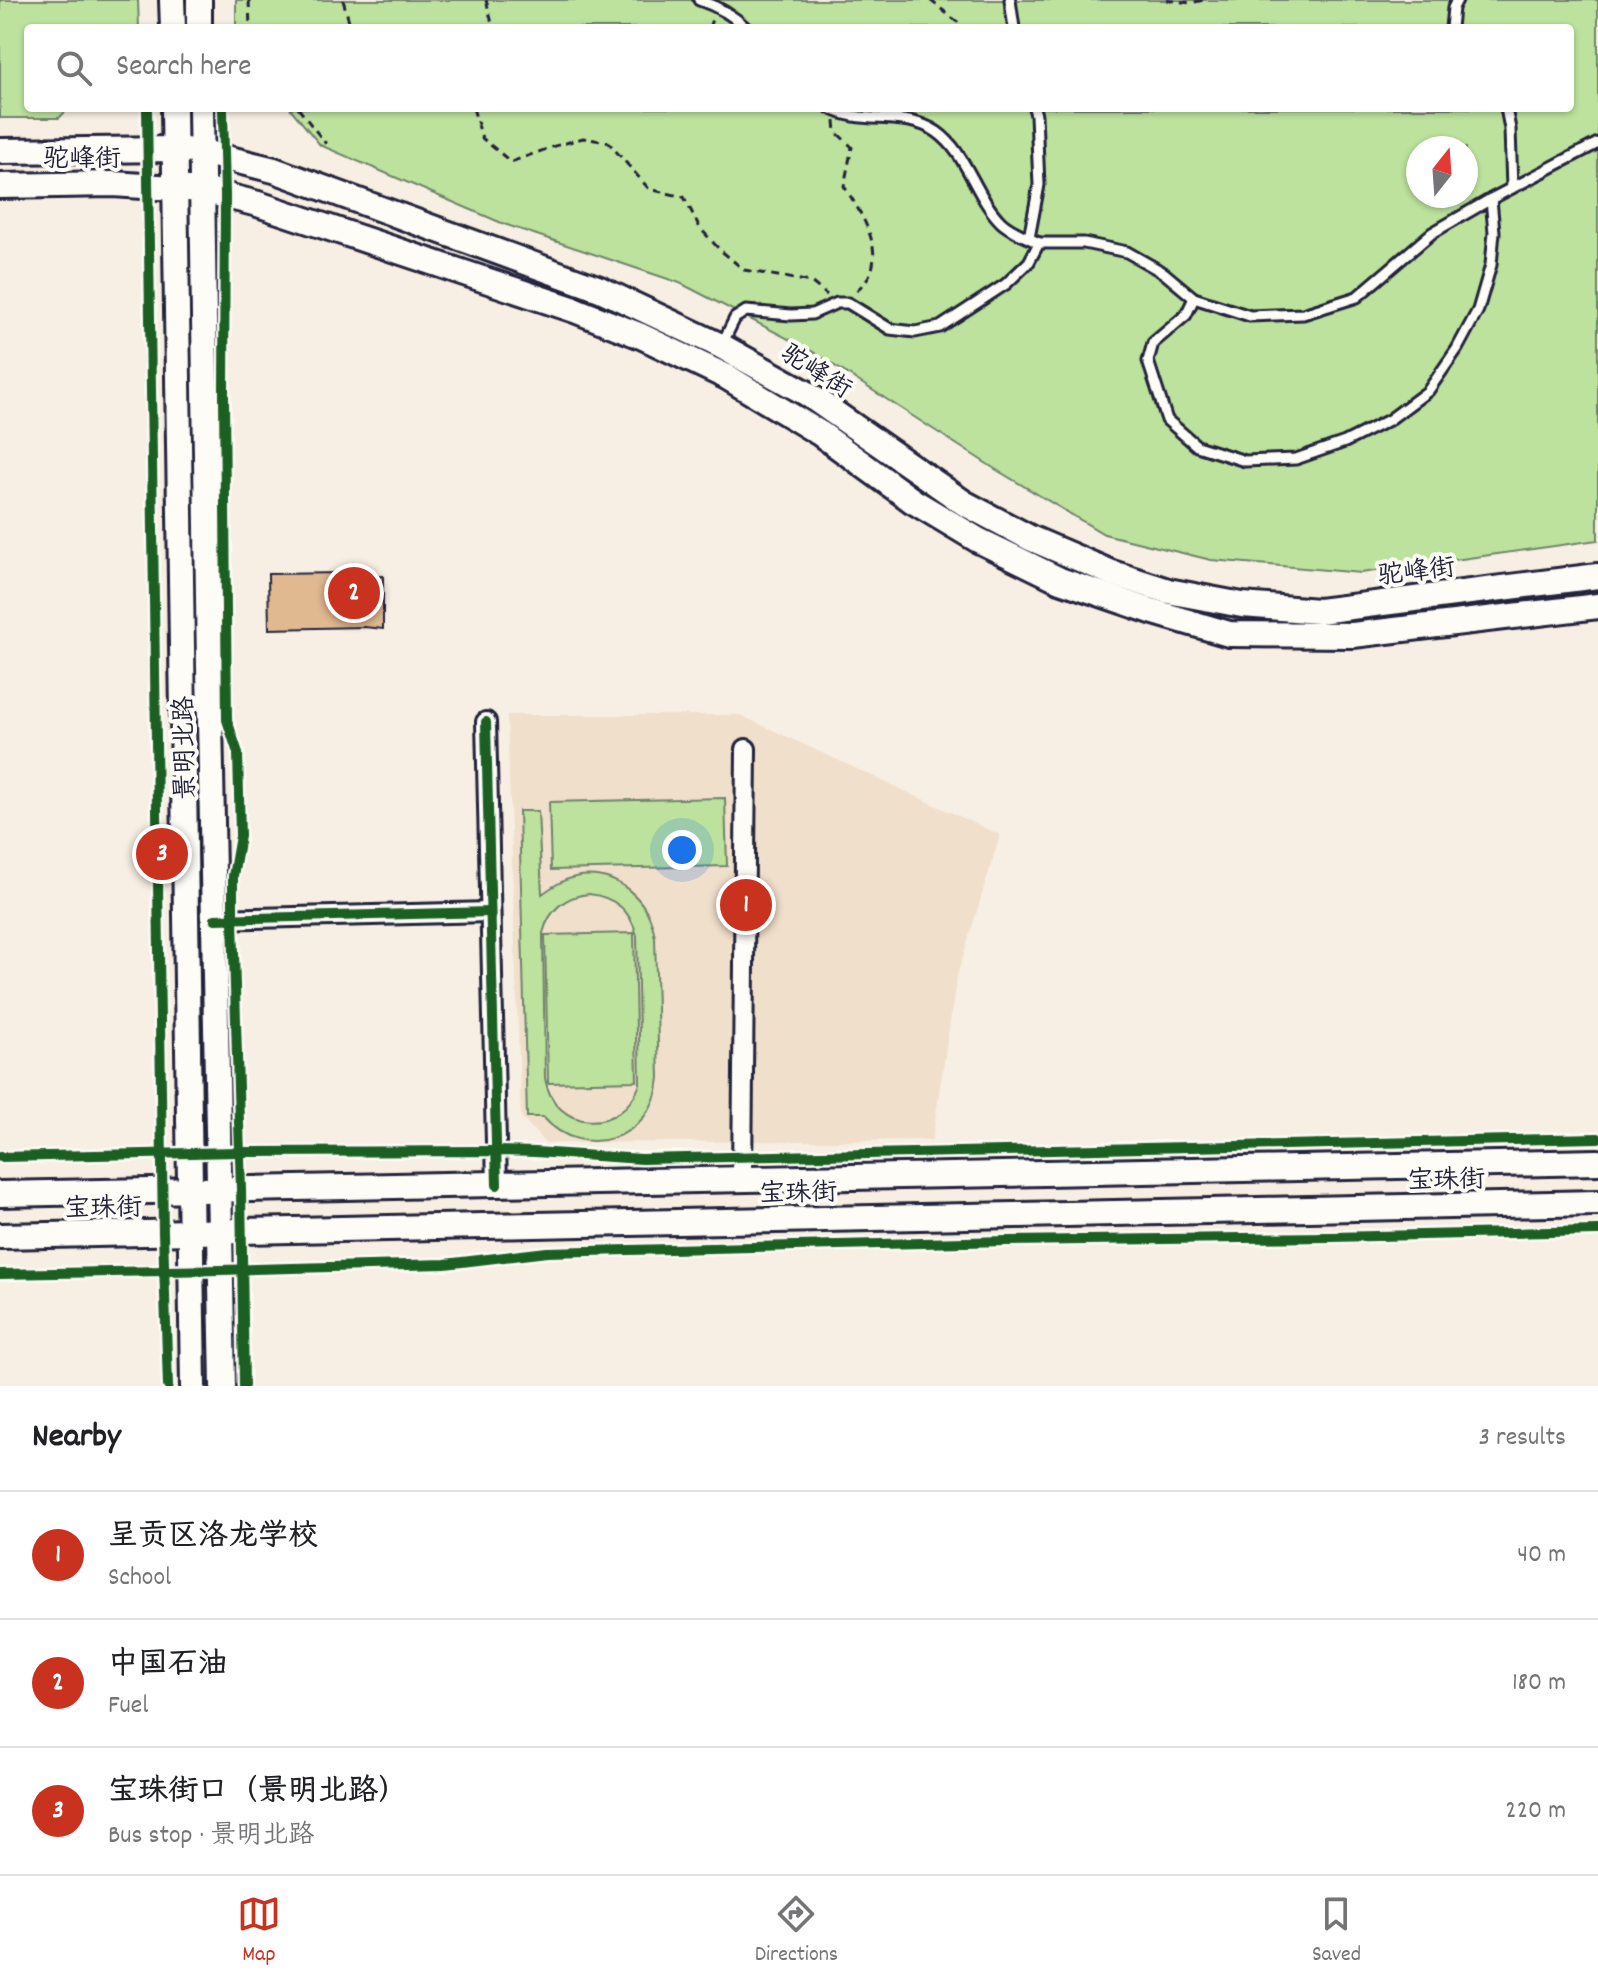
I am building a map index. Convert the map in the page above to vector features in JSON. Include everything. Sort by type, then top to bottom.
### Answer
[{"type":"main road","points":[[172,0],[173,24]]},
{"type":"main road","points":[[199,0],[199,24]]},
{"type":"main road","name":"景明北路","points":[[174,112],[193,1386]]},
{"type":"main road","name":"景明北路","points":[[201,112],[223,1386]]},
{"type":"main road","name":"驼峰街","points":[[0,151],[175,149],[202,152],[274,170],[600,289],[721,346],[806,393],[964,503],[1030,538],[1112,573],[1168,591],[1242,605],[1319,611],[1598,576]]},
{"type":"main road","name":"驼峰街","points":[[0,186],[113,184],[203,190],[258,204],[575,310],[641,336],[727,377],[821,434],[913,501],[978,540],[1060,580],[1229,634],[1353,635],[1598,606]]},
{"type":"main road","name":"宝珠街","points":[[0,1194],[1598,1162]]},
{"type":"main road","name":"宝珠街","points":[[0,1236],[1598,1203]]},
{"type":"street","points":[[486,722],[497,1185]]},
{"type":"street","points":[[742,1180],[746,749]]},
{"type":"street","points":[[215,919],[490,912]]},
{"type":"lane","points":[[699,0],[715,6],[742,24]]},
{"type":"lane","points":[[1010,0],[1013,24]]},
{"type":"lane","points":[[1451,24],[1457,0]]},
{"type":"lane","points":[[843,112],[912,120],[938,133],[958,155],[975,187],[1002,224],[1034,240],[1084,243],[1127,252],[1164,273],[1194,298],[1250,316],[1303,314],[1357,297],[1432,233],[1598,143]]},
{"type":"lane","points":[[721,346],[735,318],[746,311],[802,315],[843,303],[890,329],[915,332],[940,327],[1006,284],[1029,262],[1034,240],[1039,185],[1035,112]]},
{"type":"lane","points":[[1507,112],[1512,188]]},
{"type":"lane","points":[[1194,298],[1186,315],[1153,343],[1148,361],[1167,420],[1197,446],[1245,461],[1296,459],[1345,442],[1389,420],[1428,391],[1457,349],[1478,310],[1491,265],[1494,232],[1491,199]]},
{"type":"path","points":[[249,0],[250,24]]},
{"type":"path","points":[[343,0],[350,24]]},
{"type":"path","points":[[486,0],[493,24]]},
{"type":"path","points":[[930,0],[960,24]]},
{"type":"path","points":[[1167,0],[1190,3],[1204,0]]},
{"type":"path","points":[[301,112],[326,144]]},
{"type":"path","points":[[474,112],[482,138],[511,162],[583,138],[608,142],[649,189],[684,197],[700,228],[744,270],[811,282],[843,303],[871,272],[874,248],[862,215],[844,186],[852,147],[836,132],[834,112]]},
{"type":"shaded area","points":[[507,715],[740,715],[1000,835],[957,976],[932,1140],[545,1143],[521,1117]]},
{"type":"green space","points":[[0,0],[138,0],[139,24],[24,24],[24,112],[65,112],[59,118],[0,118]]},
{"type":"green space","points":[[236,0],[1598,0],[1598,540],[1361,573],[1211,560],[1104,534],[995,469],[810,350],[680,283],[504,224],[320,145],[293,112],[1574,112],[1574,24],[236,24]]},
{"type":"green space","points":[[725,798],[727,866],[551,870],[549,802]]},
{"type":"green space","points":[[519,811],[538,811],[542,894],[575,877],[604,878],[617,883],[638,899],[652,924],[659,1078],[654,1099],[644,1116],[631,1129],[614,1138],[596,1141],[577,1139],[559,1131],[543,1117],[527,1117]],"holes":[[[580,895],[598,896],[614,902],[626,913],[637,936],[640,1084],[631,1101],[619,1112],[589,1121],[574,1118],[561,1109],[551,1096],[545,1078],[543,933],[549,917],[565,901]]]},
{"type":"green space","points":[[634,933],[637,1081],[548,1083],[545,935]]},
{"type":"building","points":[[344,573],[344,577],[383,576],[383,629],[269,629],[268,574]]},
{"type":"cycle path","points":[[147,112],[163,1233],[168,1386]]},
{"type":"cycle path","points":[[223,112],[227,720],[238,753],[240,836],[233,876],[233,919],[244,1386]]},
{"type":"cycle path","points":[[486,722],[497,1185]]},
{"type":"cycle path","points":[[215,919],[490,912]]},
{"type":"cycle path","points":[[0,1157],[496,1151],[642,1159],[1598,1138]]},
{"type":"cycle path","points":[[0,1274],[445,1264],[547,1252],[1598,1231]]},
{"type":"place","name":"中国石油","points":[[354,593]]},
{"type":"place","name":"宝珠街口（景明北路）","points":[[162,854]]},
{"type":"place","name":"呈贡区洛龙学校","points":[[746,905]]}]
